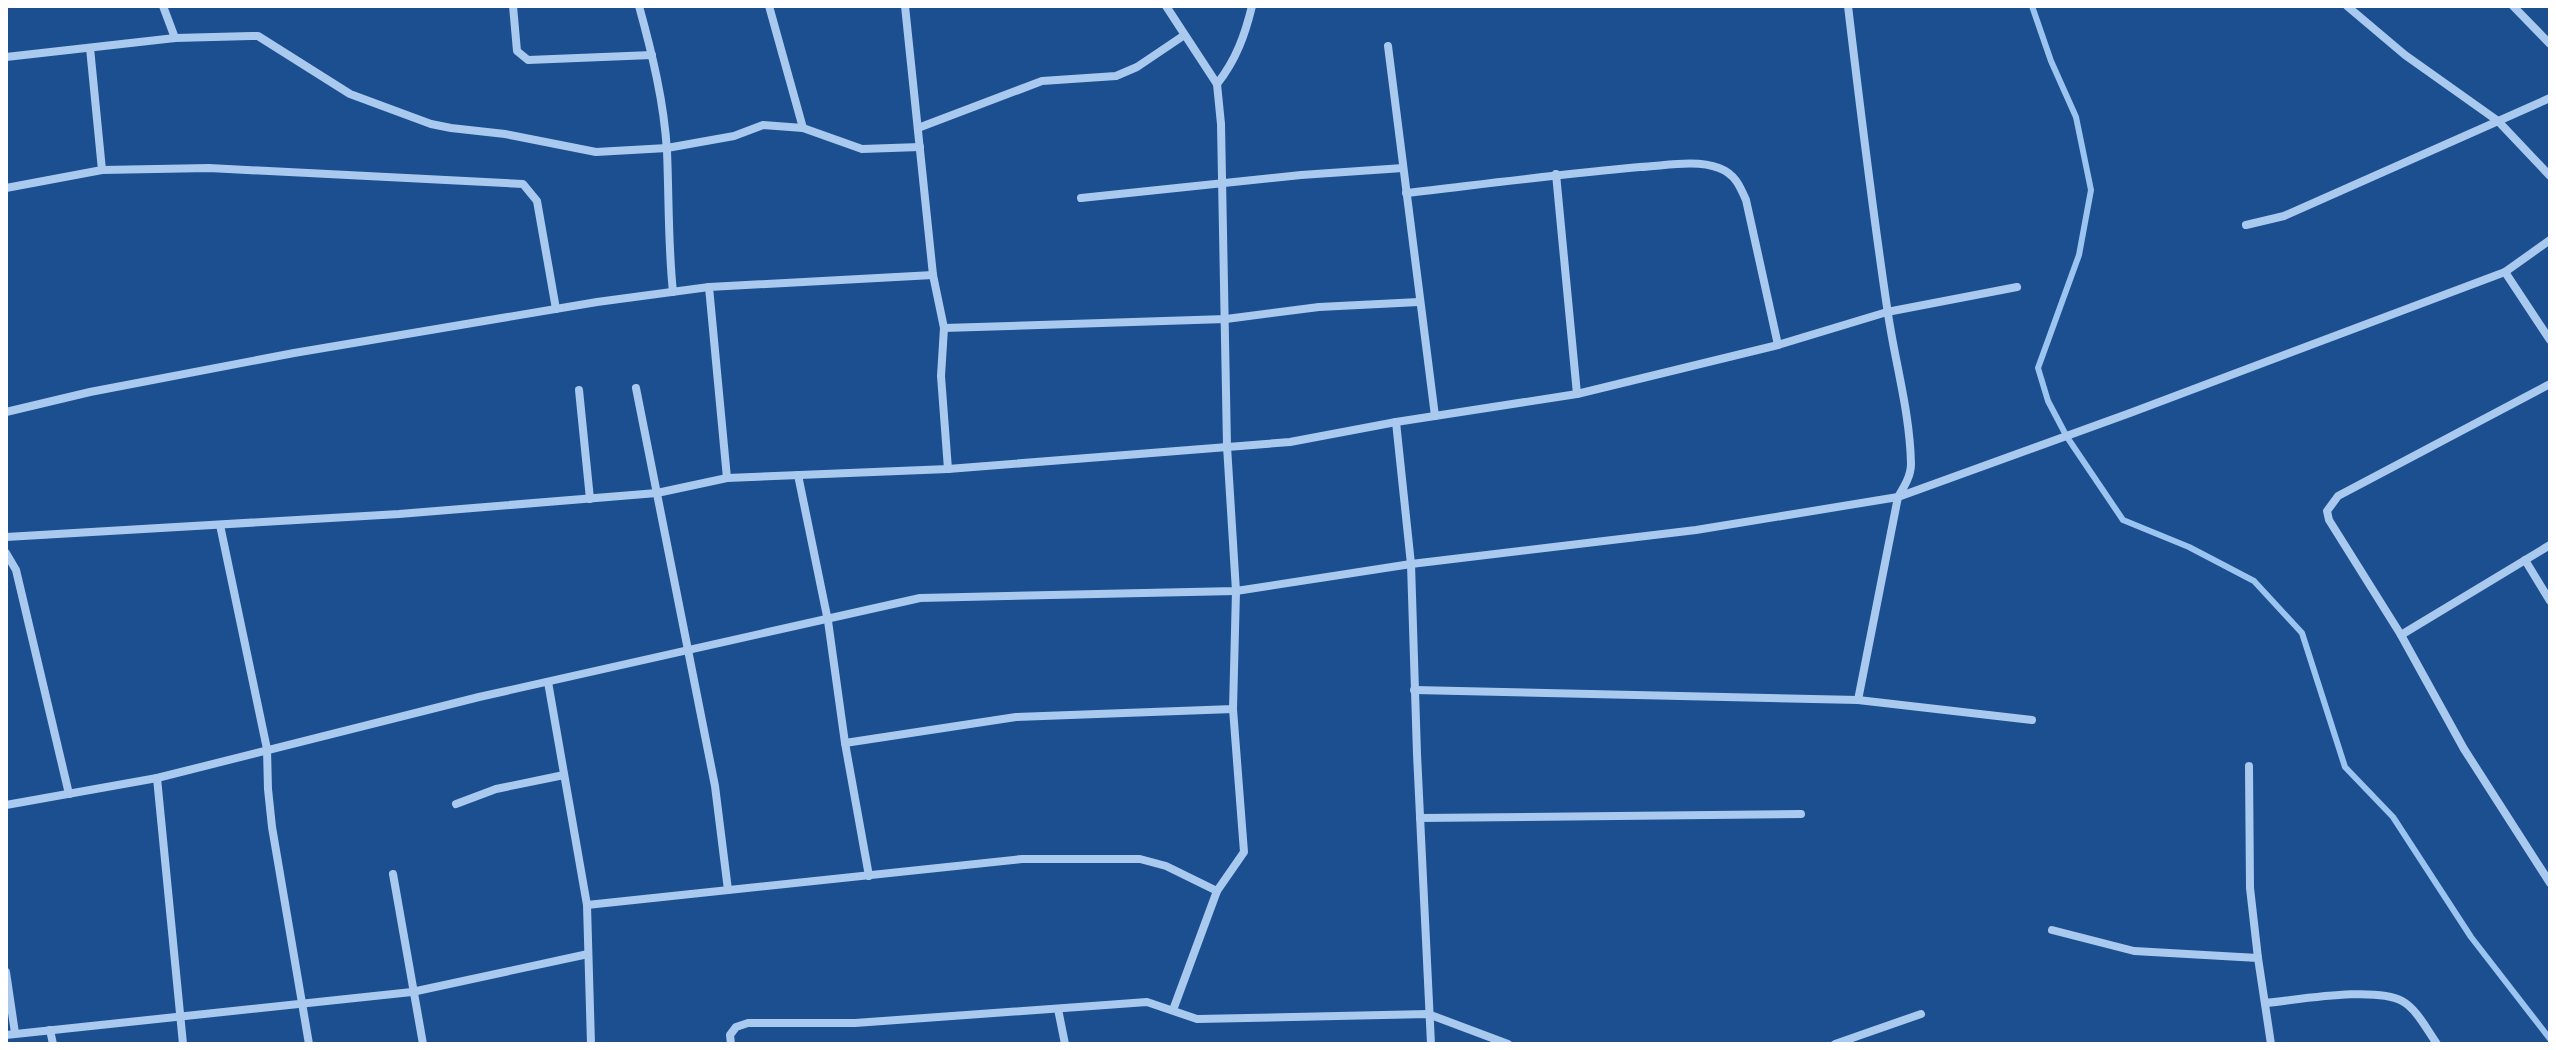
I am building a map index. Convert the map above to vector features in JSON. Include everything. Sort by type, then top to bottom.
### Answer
[{"type":"street","points":[[163,6],[175,38]]},
{"type":"street","points":[[513,6],[517,51],[528,60],[652,55]]},
{"type":"street","points":[[639,6],[652,55],[667,148],[668,245],[673,292]]},
{"type":"street","points":[[769,6],[803,128]]},
{"type":"street","points":[[905,6],[933,275],[944,328],[941,376],[948,469]]},
{"type":"street","points":[[1166,6],[1217,84],[1221,124],[1227,446],[1236,591],[1233,709],[1244,852],[1217,891],[1173,1010]]},
{"type":"street","points":[[1217,84],[1231,66],[1252,6]]},
{"type":"street","points":[[1848,6],[1864,145],[1887,312],[1906,415],[1911,467],[1898,497],[1858,700]]},
{"type":"street","points":[[2347,6],[2405,55],[2498,121],[2550,176]]},
{"type":"street","points":[[2513,6],[2550,44]]},
{"type":"street","points":[[6,57],[175,38],[258,36],[350,94],[431,124],[505,134],[596,152],[667,148],[734,136],[763,125],[803,128],[862,149],[920,147]]},
{"type":"street","points":[[918,128],[1042,81],[1116,76],[1137,67],[1183,36]]},
{"type":"street","points":[[1388,46],[1435,416]]},
{"type":"street","points":[[90,48],[102,170]]},
{"type":"street","points":[[2246,225],[2284,216],[2550,98]]},
{"type":"street","points":[[1406,193],[1556,174],[1683,164],[1717,167],[1730,174],[1739,184],[1746,200],[1778,345]]},
{"type":"street","points":[[6,188],[102,170],[209,168],[523,184],[537,201],[556,309]]},
{"type":"street","points":[[1081,198],[1301,175],[1403,168]]},
{"type":"street","points":[[1556,174],[1577,394]]},
{"type":"street","points":[[6,805],[157,778],[548,682],[920,598],[1236,591],[1411,564],[1696,530],[1898,497],[2505,272],[2550,240]]},
{"type":"street","points":[[2505,272],[2550,340]]},
{"type":"street","points":[[6,412],[90,392],[294,353],[556,309],[709,287],[933,275]]},
{"type":"street","points":[[709,287],[727,478]]},
{"type":"street","points":[[6,537],[590,499],[657,493],[727,478],[948,469],[1290,442],[1577,394],[1778,345],[1887,312],[2017,287]]},
{"type":"street","points":[[944,328],[1226,319],[1319,307],[1419,302]]},
{"type":"street","points":[[2550,384],[2338,496],[2327,511],[2329,520],[2401,635],[2464,749],[2550,883]]},
{"type":"street","points":[[636,388],[715,786],[728,890]]},
{"type":"street","points":[[579,390],[590,499]]},
{"type":"street","points":[[1396,422],[1411,564],[1431,1044]]},
{"type":"street","points":[[798,475],[828,621],[845,743],[869,876]]},
{"type":"street","points":[[220,525],[267,749],[272,827],[309,1044]]},
{"type":"street","points":[[2401,635],[2550,545]]},
{"type":"street","points":[[6,553],[16,570],[69,794]]},
{"type":"street","points":[[2525,560],[2550,601]]},
{"type":"street","points":[[548,682],[587,905],[591,1044]]},
{"type":"street","points":[[1414,690],[1858,700],[2032,720]]},
{"type":"street","points":[[845,743],[1016,717],[1233,709]]},
{"type":"street","points":[[2249,766],[2250,888],[2271,1044]]},
{"type":"street","points":[[456,804],[496,789],[564,775]]},
{"type":"street","points":[[157,778],[183,1044]]},
{"type":"street","points":[[1420,818],[1801,814]]},
{"type":"street","points":[[587,905],[1022,859],[1140,859],[1166,866],[1217,891]]},
{"type":"street","points":[[393,874],[423,1044]]},
{"type":"street","points":[[2052,930],[2134,951],[2258,958]]},
{"type":"street","points":[[6,972],[10,1034],[412,992],[588,954]]},
{"type":"street","points":[[2265,1003],[2357,995],[2391,997],[2403,1001],[2413,1010],[2437,1044]]},
{"type":"street","points":[[731,1044],[730,1035],[736,1027],[748,1023],[855,1023],[1147,1002],[1197,1019],[1428,1014],[1508,1044]]},
{"type":"street","points":[[1058,1009],[1065,1044]]},
{"type":"street","points":[[1835,1044],[1921,1014]]},
{"type":"street","points":[[50,1030],[53,1044]]},
{"type":"waterway","points":[[2032,6],[2051,61],[2076,117],[2091,190],[2079,255],[2038,368],[2048,401],[2067,437],[2123,520],[2189,547],[2254,581],[2302,633],[2345,767],[2393,817],[2471,937],[2550,1039]]}]
